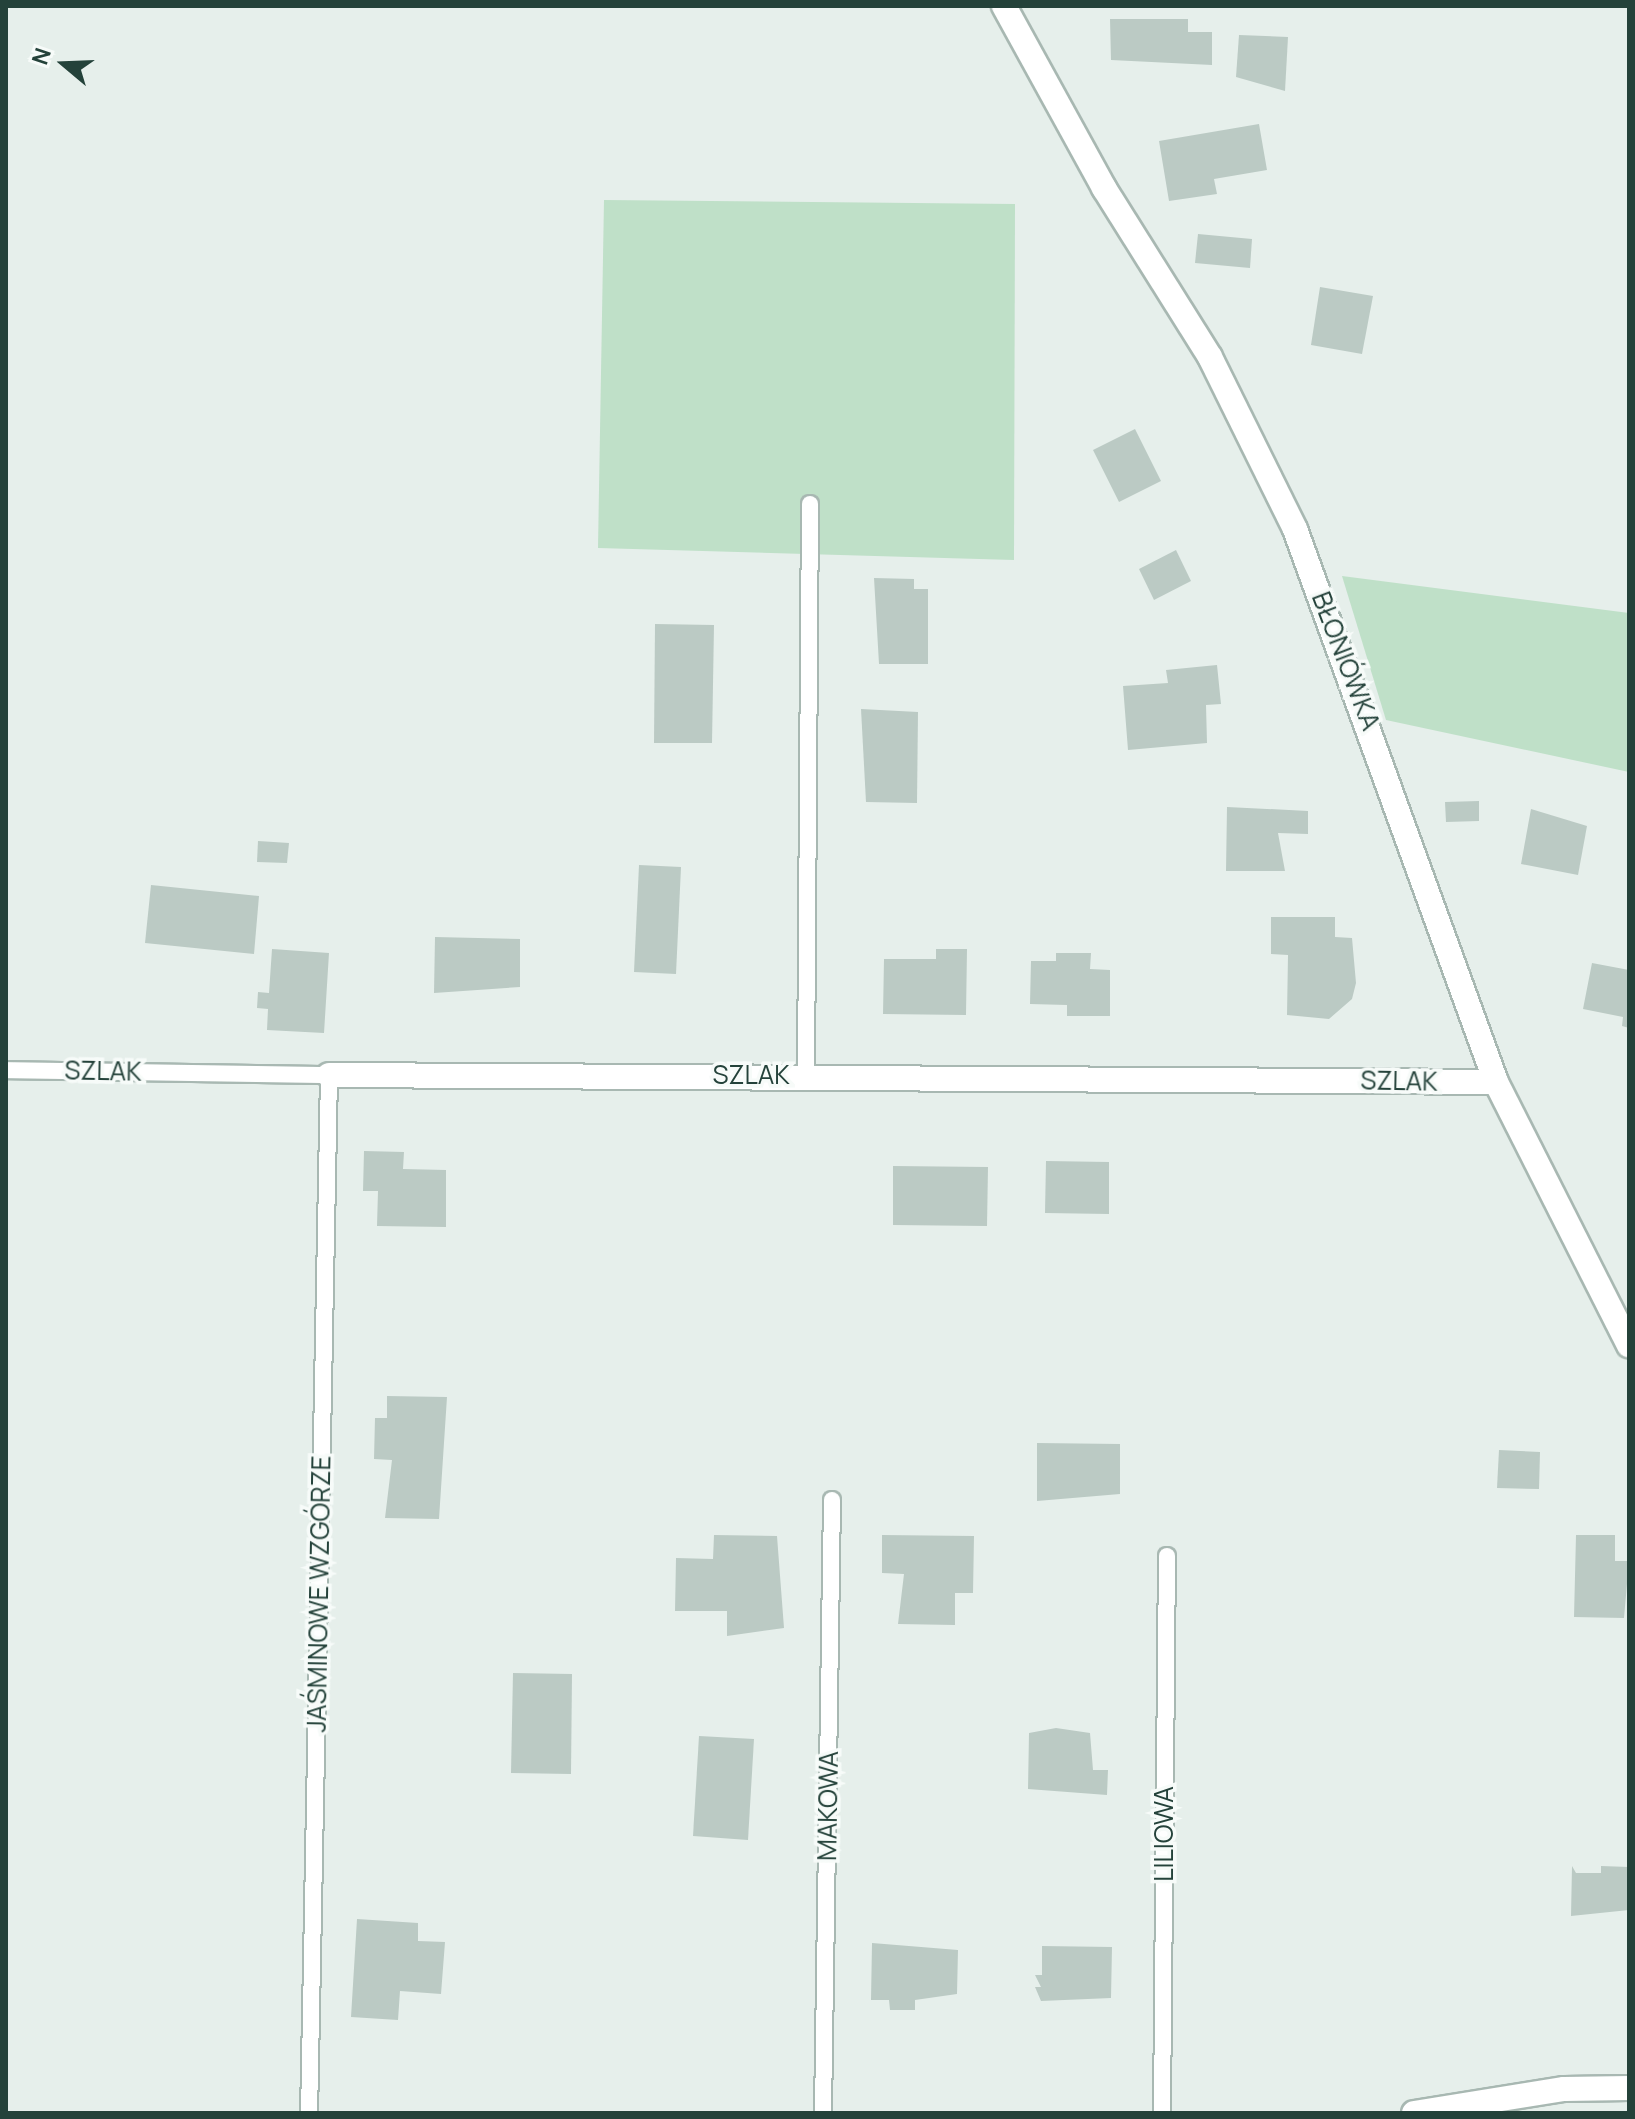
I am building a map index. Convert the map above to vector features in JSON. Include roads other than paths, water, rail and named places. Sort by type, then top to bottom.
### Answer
[{"type":"street","name":"BŁONIÓWKA","points":[[1004,6],[1104,188],[1210,357],[1295,529],[1496,1082],[1629,1345]]},
{"type":"street","name":"SZLAK","points":[[329,1075],[806,1075],[1496,1082]]},
{"type":"street","points":[[1414,2113],[1564,2089],[1629,2088]]},
{"type":"lane","points":[[806,1075],[810,504]]},
{"type":"lane","name":"SZLAK","points":[[6,1070],[329,1075]]},
{"type":"lane","name":"JAŚMINOWE WZGÓRZE","points":[[309,2113],[329,1075]]},
{"type":"lane","name":"MAKOWA","points":[[823,2113],[832,1500]]},
{"type":"lane","name":"LILIOWA","points":[[1162,2113],[1167,1556]]}]
